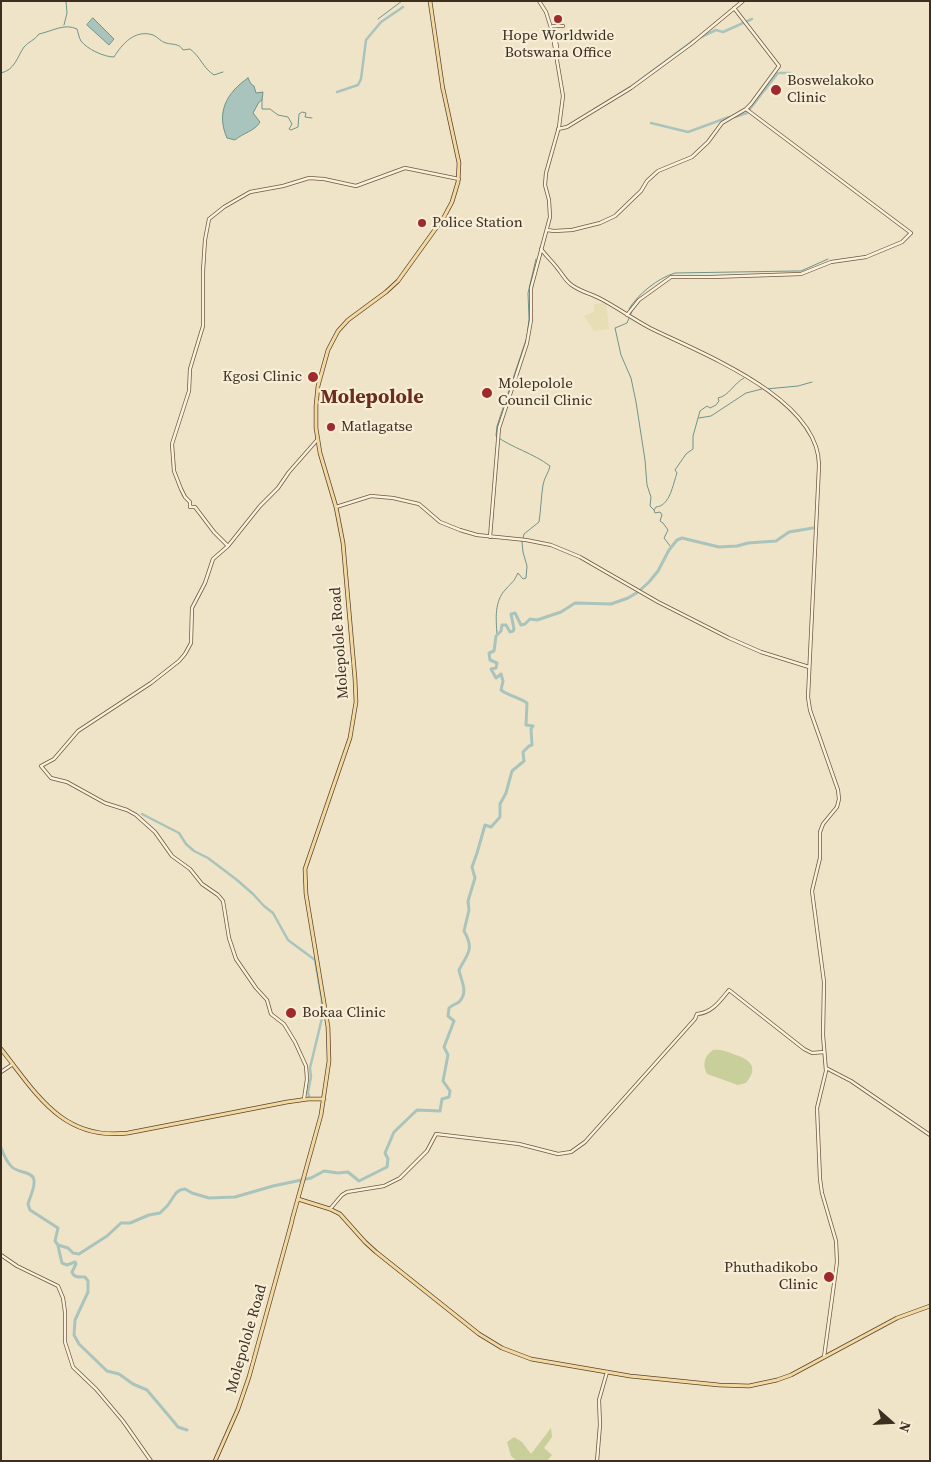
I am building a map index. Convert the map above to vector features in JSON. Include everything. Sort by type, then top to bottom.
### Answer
[{"type":"main road","name":"Molepolole Road","points":[[215,1461],[238,1409],[249,1376],[324,1100],[329,1066],[328,1034],[306,894],[305,873],[307,861],[350,738],[356,702],[356,679],[344,552],[336,507],[318,439],[316,419],[318,386],[323,364],[333,339],[348,320],[386,292],[404,274],[454,199],[459,179],[459,163],[449,125],[430,1]]},
{"type":"main road","points":[[1,1049],[37,1095],[54,1112],[77,1127],[101,1133],[128,1132],[304,1099],[324,1100]]},
{"type":"main road","points":[[318,1099],[321,1101],[322,1107]]},
{"type":"main road","name":"Molepolole Road","points":[[292,1220],[302,1185]]},
{"type":"main road","points":[[301,1191],[304,1201]]},
{"type":"main road","points":[[298,1199],[330,1209],[344,1217],[361,1238],[376,1252],[470,1328],[493,1343],[518,1355],[540,1361],[607,1372],[719,1385],[749,1386],[777,1380],[801,1370],[897,1318],[930,1306]]},
{"type":"main road","points":[[297,1205],[304,1201]]},
{"type":"street","points":[[540,1],[547,10],[553,26],[561,68],[560,74]]},
{"type":"street","points":[[490,537],[498,428],[526,347],[531,320],[530,290],[551,210],[545,185],[546,173],[558,129],[564,96],[550,23],[540,1]]},
{"type":"street","points":[[558,129],[567,126],[631,88],[691,44],[743,1]]},
{"type":"street","points":[[547,230],[554,232],[572,230],[600,223],[615,216],[641,191],[647,180],[652,176],[662,169],[692,157],[708,142],[722,123],[748,110],[779,66],[734,8]]},
{"type":"street","points":[[553,26],[562,26]]},
{"type":"street","points":[[629,316],[639,300],[671,277],[710,278],[801,274],[831,262],[866,257],[899,244],[911,233],[748,110]]},
{"type":"street","points":[[228,546],[214,532],[195,507],[190,507],[190,502],[184,497],[178,482],[172,457],[172,441],[189,391],[190,370],[203,326],[202,270],[207,225],[210,217],[224,206],[250,192],[283,186],[310,178],[356,186],[405,168],[459,179]]},
{"type":"street","points":[[540,249],[571,285],[598,297],[629,316],[711,357],[776,396],[796,414],[815,442],[820,466],[808,667],[808,696],[810,710],[838,790],[839,799],[835,812],[821,827],[820,858],[812,891],[824,978],[823,1035],[826,1068],[818,1104],[822,1193],[836,1241],[837,1262],[824,1357]]},
{"type":"street","points":[[304,1099],[307,1079],[306,1066],[284,1024],[271,1014],[267,1000],[256,988],[236,959],[229,938],[222,899],[202,884],[190,869],[172,856],[155,832],[136,815],[127,810],[105,804],[67,782],[52,778],[40,766],[54,759],[78,731],[151,684],[185,654],[191,643],[191,611],[205,583],[213,559],[228,546],[247,520],[278,488],[289,472],[318,439]]},
{"type":"street","points":[[336,507],[371,496],[398,499],[421,506],[435,518],[450,527],[477,535],[520,539],[551,545],[573,553],[639,591],[744,645],[808,667]]},
{"type":"street","points":[[330,1209],[347,1192],[384,1186],[400,1178],[427,1152],[436,1134],[519,1144],[558,1154],[574,1151],[585,1142],[635,1087],[695,1019],[697,1014],[701,1014],[714,1007],[729,990],[804,1049],[812,1052],[824,1052]]},
{"type":"street","points":[[1,1072],[13,1064]]},
{"type":"street","points":[[826,1068],[851,1082],[930,1135]]},
{"type":"street","points":[[1,1255],[17,1266],[58,1286],[63,1298],[65,1312],[65,1342],[73,1367],[123,1421],[151,1461]]},
{"type":"street","points":[[597,1461],[600,1425],[599,1400],[607,1372]]},
{"type":"shaded area","points":[[606,303],[609,329],[594,331],[584,316],[594,312],[594,304]]},
{"type":"green space","points":[[713,1050],[725,1051],[739,1056],[751,1064],[752,1072],[746,1083],[738,1085],[707,1074],[705,1061]]},
{"type":"green space","points":[[551,1428],[552,1437],[544,1448],[552,1455],[547,1461],[517,1461],[511,1456],[507,1442],[514,1437],[522,1442],[531,1454]]},
{"type":"water","points":[[93,18],[114,39],[109,45],[87,25]]},
{"type":"water","points":[[248,78],[254,86],[256,93],[263,92],[262,100],[253,113],[260,122],[255,128],[235,140],[227,138],[223,120],[225,104],[234,90]]},
{"type":"waterway","points":[[64,25],[67,13],[66,1]]},
{"type":"waterway","points":[[378,19],[402,1]]},
{"type":"waterway","points":[[337,92],[358,85],[361,79],[366,40],[381,22],[403,7]]},
{"type":"waterway","points":[[701,37],[716,30],[723,32],[752,19]]},
{"type":"waterway","points":[[1,73],[13,66],[24,47],[39,34],[68,27],[77,29],[81,41],[87,47],[105,56],[114,57],[130,39],[140,34],[146,34],[153,35],[164,42],[178,45],[183,50],[190,49],[214,75],[223,72]]},
{"type":"waterway","points":[[593,110],[632,86],[694,40]]},
{"type":"waterway","points":[[764,91],[778,73],[790,73]]},
{"type":"waterway","points":[[735,117],[747,113],[763,92]]},
{"type":"waterway","points":[[262,100],[262,109],[270,109],[278,115],[288,117],[292,124],[289,129],[291,130],[298,127],[299,114],[302,112],[306,113],[305,117],[312,118]]},
{"type":"waterway","points":[[651,123],[688,132],[729,117]]},
{"type":"waterway","points":[[496,636],[499,599],[518,573],[523,579],[526,578],[527,566],[522,542],[524,534],[539,522],[543,485],[550,466],[496,436],[497,426],[527,337],[529,319],[528,293],[536,259]]},
{"type":"waterway","points":[[654,510],[650,506],[651,497],[647,485],[645,460],[631,378],[621,355],[615,328],[627,323],[632,311],[629,309],[643,292],[655,283],[675,273],[801,271],[828,259]]},
{"type":"waterway","points":[[671,547],[664,538],[668,530],[660,521],[662,515],[660,512],[655,513],[654,510],[668,499],[677,473],[675,470],[686,454],[693,449],[693,436],[700,411],[707,406],[710,408],[716,405],[719,401],[718,398],[725,395],[744,378]]},
{"type":"waterway","points":[[766,389],[798,386],[812,382]]},
{"type":"waterway","points":[[699,418],[711,416],[746,393],[762,389]]},
{"type":"waterway","points":[[1,1148],[13,1168],[28,1173],[33,1177],[34,1186],[28,1204],[30,1210],[58,1228],[55,1241],[58,1245],[79,1254],[107,1236],[121,1223],[130,1223],[149,1215],[160,1213],[180,1190],[185,1189],[209,1198],[235,1197],[311,1178],[324,1171],[348,1172],[359,1181],[387,1167],[388,1159],[385,1153],[394,1132],[417,1110],[440,1111],[442,1099],[449,1097],[450,1091],[443,1081],[448,1055],[444,1047],[454,1021],[448,1016],[449,1008],[459,1002],[464,994],[459,970],[469,952],[469,943],[464,931],[469,910],[468,901],[475,878],[472,867],[485,825],[491,827],[500,817],[500,804],[506,793],[512,771],[524,761],[523,752],[532,745],[531,729],[533,726],[526,725],[527,703],[501,690],[503,681],[501,674],[496,678],[491,669],[496,668],[497,663],[490,660],[489,653],[494,651],[496,636],[501,631],[502,625],[506,625],[510,632],[513,631],[511,614],[515,613],[521,625],[530,619],[537,620],[561,612],[575,603],[611,604],[628,598],[649,582],[658,571],[669,550],[677,540],[682,538],[719,547],[737,546],[748,543],[776,541],[789,532],[813,528]]},
{"type":"waterway","points":[[142,814],[179,833],[186,844],[194,851],[208,858],[237,880],[273,913],[288,940],[315,960],[322,1000],[322,1018],[310,1068],[309,1096]]},
{"type":"waterway","points":[[58,1246],[62,1263],[67,1265],[75,1262],[73,1274],[77,1277],[85,1277],[88,1281],[88,1292],[75,1320],[74,1335],[79,1344],[107,1371],[119,1374],[133,1384],[147,1390],[178,1427],[187,1430]]},
{"type":"place","name":"Hope Worldwide Botswana Office","points":[[558,19]]},
{"type":"place","name":"Boswelakoko Clinic","points":[[776,90]]},
{"type":"place","name":"Police Station","points":[[422,223]]},
{"type":"place","name":"Kgosi Clinic","points":[[313,377]]},
{"type":"place","name":"Molepolole Council Clinic","points":[[487,393]]},
{"type":"place","name":"Matlagatse","points":[[331,427]]},
{"type":"place","name":"Bokaa Clinic","points":[[291,1013]]},
{"type":"place","name":"Phuthadikobo Clinic","points":[[829,1277]]},
{"type":"district","name":"Molepolole","points":[[372,398]]}]
